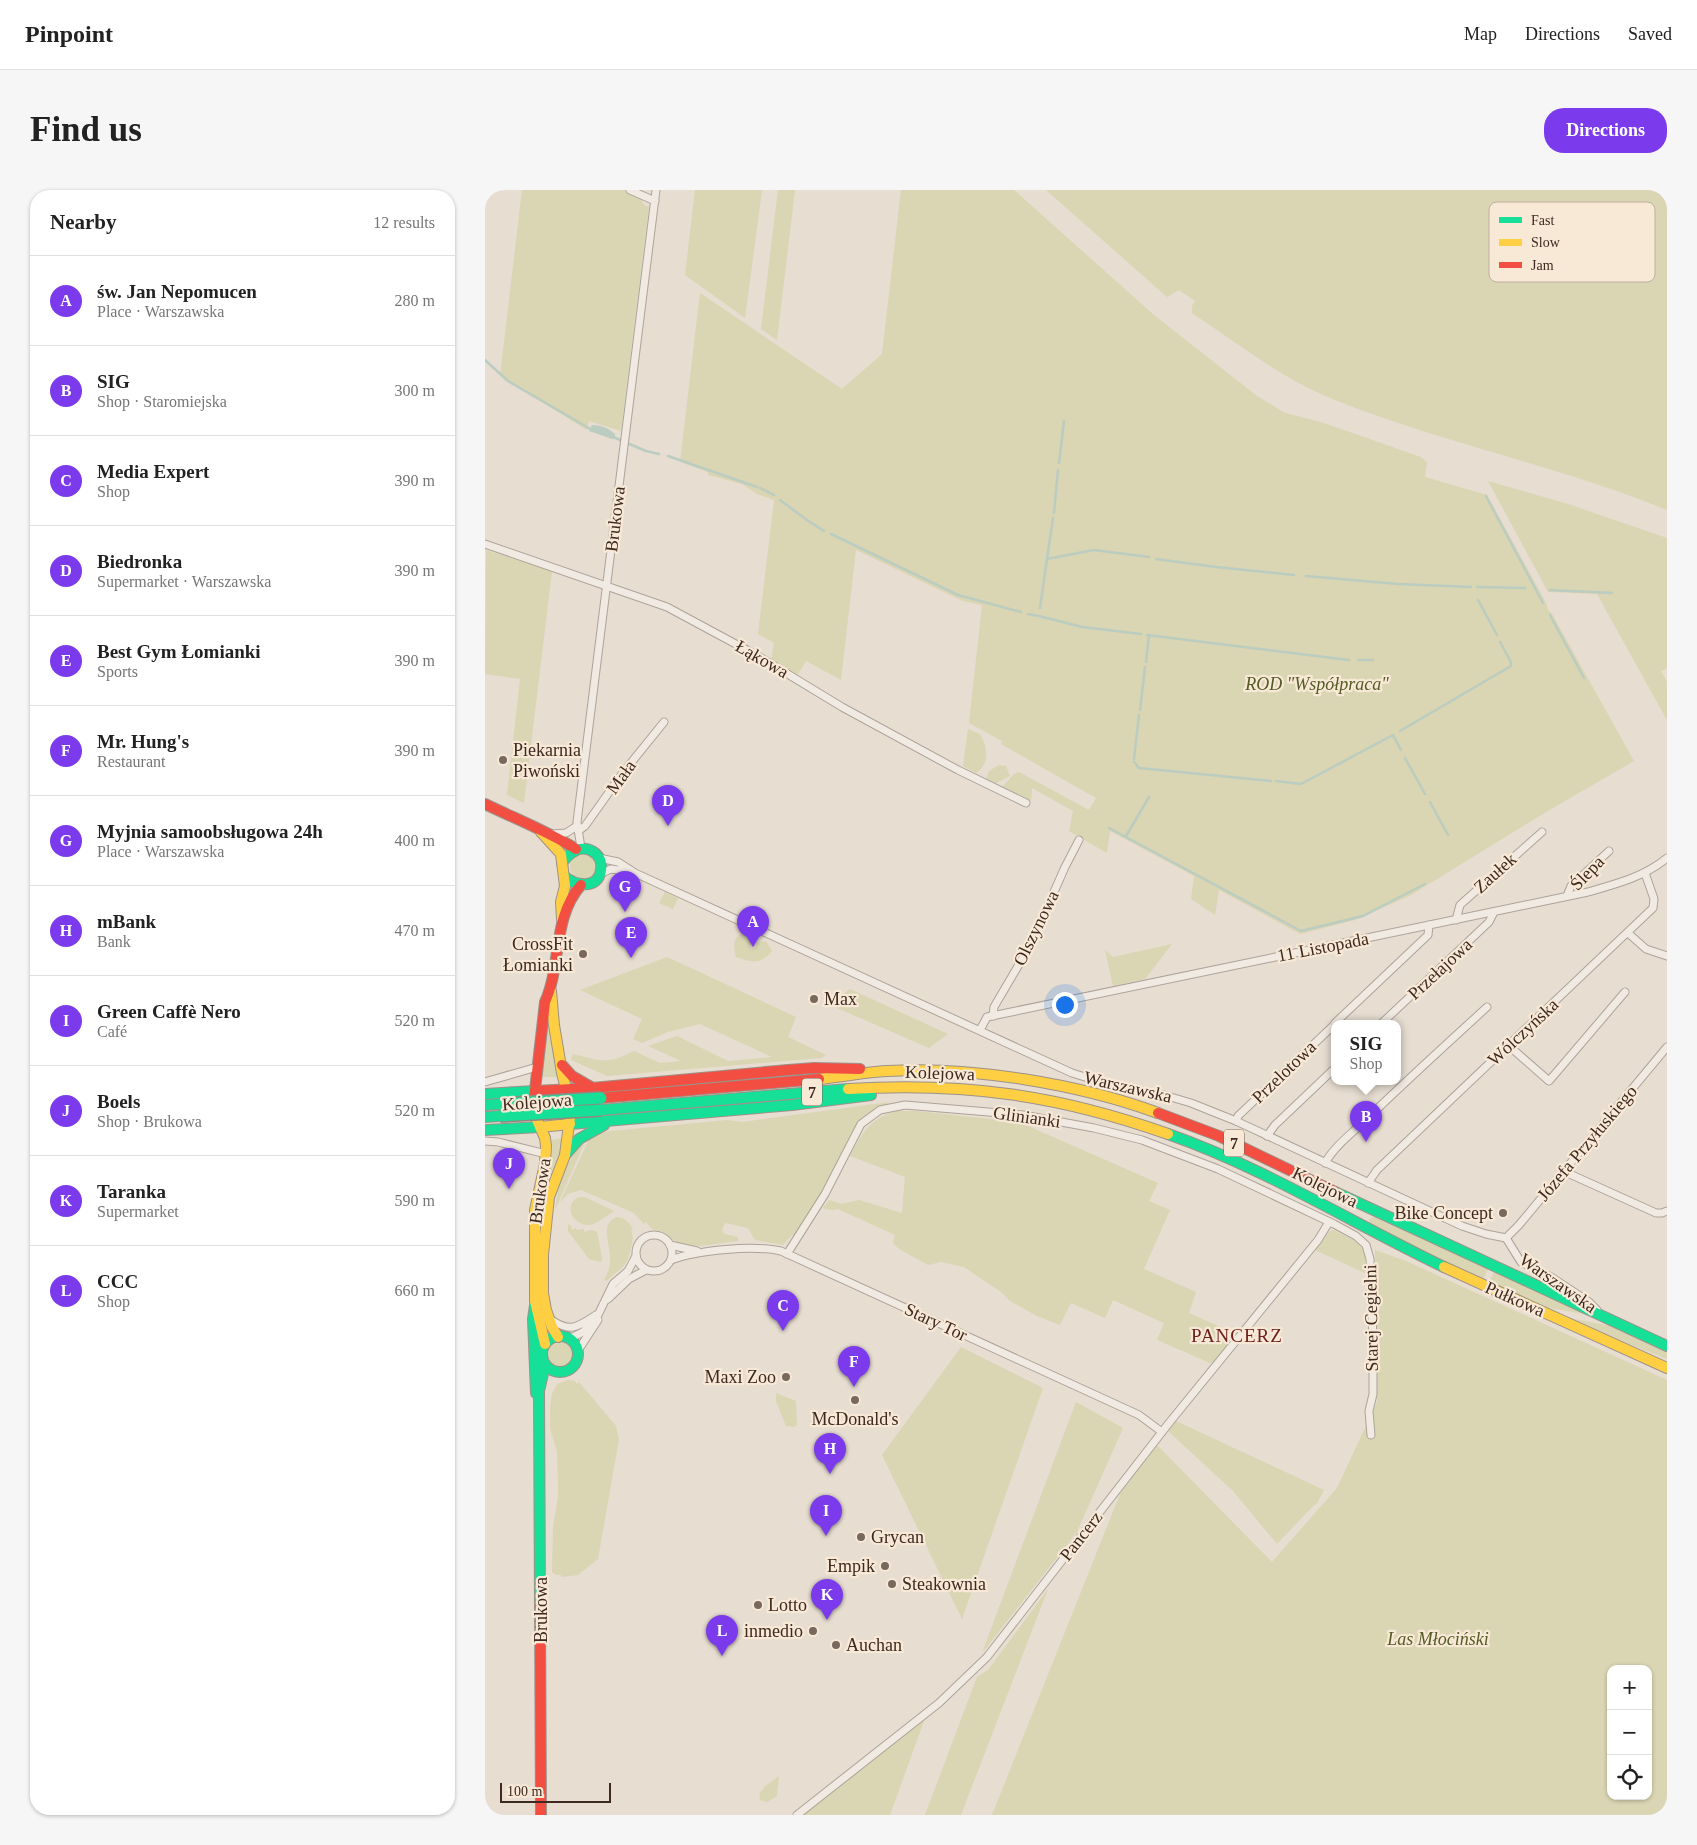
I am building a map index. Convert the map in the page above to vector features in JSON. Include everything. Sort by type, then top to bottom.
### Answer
[{"type":"main road","points":[[485,804],[578,849],[593,851],[601,863],[600,874],[593,882],[581,885],[572,894],[563,920],[551,988],[545,1002],[535,1091]]},
{"type":"main road","points":[[546,832],[558,850],[563,863],[565,886],[561,902],[563,920]]},
{"type":"main road","points":[[563,863],[567,856],[578,849]]},
{"type":"main road","points":[[564,876],[569,881],[581,885]]},
{"type":"main road","points":[[551,988],[553,1021],[567,1090]]},
{"type":"main road","points":[[561,1065],[572,1076],[592,1088]]},
{"type":"main road","points":[[485,1094],[567,1090],[788,1070],[840,1068],[887,1071]]},
{"type":"main road","name":"Kolejowa","points":[[485,1117],[500,1110],[601,1098],[840,1077],[887,1071],[941,1071],[1010,1078],[1072,1088],[1126,1102],[1168,1116],[1219,1136],[1371,1210]]},
{"type":"main road","name":"Kolejowa","points":[[485,1105],[500,1110],[601,1110],[873,1087],[935,1087],[1023,1095],[1097,1110],[1176,1135],[1276,1181],[1365,1228]]},
{"type":"main road","name":"Brukowa","points":[[564,1338],[549,1319],[543,1293],[543,1255],[549,1197],[565,1155],[570,1124],[567,1090]]},
{"type":"main road","name":"Brukowa","points":[[535,1091],[534,1110],[545,1138],[546,1154],[535,1210],[535,1301],[545,1344]]},
{"type":"main road","points":[[485,1130],[609,1122],[792,1105],[869,1095],[910,1094],[971,1097],[1023,1095]]},
{"type":"main road","points":[[565,1155],[583,1136],[609,1122]]},
{"type":"main road","name":"Pułkowa","points":[[1371,1210],[1667,1346]]},
{"type":"main road","name":"Pułkowa","points":[[1365,1228],[1428,1259],[1666,1366]]},
{"type":"main road","points":[[535,1301],[533,1319],[535,1378],[539,1405]]},
{"type":"main road","points":[[552,1338],[564,1338],[574,1344],[577,1360],[567,1371],[557,1372],[545,1365],[542,1356],[545,1344],[552,1338]]},
{"type":"main road","name":"Brukowa","points":[[541,1815],[539,1391],[545,1365]]},
{"type":"main road","name":"Brukowa","points":[[539,1405],[548,1383],[557,1372]]},
{"type":"street","points":[[630,190],[655,202]]},
{"type":"street","name":"Brukowa","points":[[578,849],[577,829],[656,190]]},
{"type":"street","name":"Łąkowa","points":[[485,544],[667,607],[758,656],[842,707],[959,770],[1026,803]]},
{"type":"street","name":"Mała","points":[[577,829],[584,827],[622,774],[664,722]]},
{"type":"street","points":[[546,832],[568,832],[577,829]]},
{"type":"street","name":"Zaułek","points":[[1456,920],[1461,905],[1542,832]]},
{"type":"street","name":"Olszynowa","points":[[993,1016],[994,1007],[1031,944],[1079,840]]},
{"type":"street","name":"Ślepa","points":[[1567,896],[1568,889],[1609,851]]},
{"type":"street","name":"Warszawska","points":[[599,858],[618,862],[635,873],[1082,1076],[1117,1087],[1175,1097],[1236,1121],[1462,1226],[1506,1238],[1519,1261],[1551,1277],[1589,1302],[1605,1317]]},
{"type":"street","name":"11 Listopada","points":[[993,1016],[1429,926],[1614,885],[1645,873],[1667,858]]},
{"type":"street","name":"Warszawska","points":[[600,874],[611,869],[635,873]]},
{"type":"street","name":"Wólczyńska","points":[[1368,1183],[1374,1173],[1653,908],[1650,884],[1645,873]]},
{"type":"street","name":"Przełajowa","points":[[1385,1020],[1489,922],[1494,912]]},
{"type":"street","name":"Przelotowa","points":[[1339,1020],[1428,935],[1429,926]]},
{"type":"street","points":[[1628,933],[1646,949],[1667,956]]},
{"type":"street","points":[[1508,1045],[1549,1081],[1625,992]]},
{"type":"street","points":[[1325,1164],[1331,1154],[1487,1006]]},
{"type":"street","points":[[980,1030],[987,1017],[993,1016]]},
{"type":"street","name":"Przelotowa","points":[[1236,1121],[1238,1116],[1331,1028]]},
{"type":"street","name":"Józefa Przyłuskiego","points":[[1506,1238],[1667,1048]]},
{"type":"street","name":"Kolejowa","points":[[485,1082],[537,1067]]},
{"type":"street","points":[[1267,1136],[1275,1125],[1331,1072]]},
{"type":"street","name":"Glinianki","points":[[787,1254],[825,1194],[861,1124],[880,1110],[905,1105],[1023,1115],[1093,1128],[1141,1140],[1218,1169],[1329,1222]]},
{"type":"street","points":[[485,1141],[498,1142],[546,1154]]},
{"type":"street","points":[[1563,1171],[1656,1213],[1667,1211]]},
{"type":"street","name":"Pancerz","points":[[797,1815],[939,1703],[987,1657],[1162,1432],[1318,1240],[1329,1222]]},
{"type":"street","name":"Starej Cegielni","points":[[1329,1222],[1359,1238],[1370,1255],[1373,1341],[1373,1394],[1369,1411],[1371,1435]]},
{"type":"street","points":[[606,1301],[629,1279],[646,1270],[660,1271],[665,1268],[671,1260],[672,1254],[670,1245],[663,1237],[649,1236],[639,1242],[636,1256],[638,1263],[646,1270]]},
{"type":"street","name":"Stary Tor","points":[[670,1245],[700,1252]]},
{"type":"street","name":"Stary Tor","points":[[671,1260],[700,1252],[761,1248],[787,1254],[1139,1415],[1162,1432]]},
{"type":"street","points":[[564,1338],[583,1332],[600,1312],[613,1284],[628,1271],[636,1256]]},
{"type":"street","points":[[549,1319],[562,1327],[568,1328],[578,1326],[600,1312]]},
{"type":"street","points":[[577,1352],[596,1326],[600,1312]]},
{"type":"green space","points":[[522,190],[625,190],[640,197],[644,205],[649,207],[621,431],[589,421],[587,430],[500,376]]},
{"type":"green space","points":[[695,190],[762,190],[745,318],[685,275]]},
{"type":"green space","points":[[778,190],[795,190],[777,340],[761,329]]},
{"type":"green space","name":"ROD \"Współpraca\"","points":[[901,190],[1014,190],[1154,315],[1257,396],[1285,413],[1321,422],[1421,457],[1427,462],[1425,477],[1487,495],[1548,610],[1634,761],[1546,812],[1411,895],[1355,920],[1300,934],[1219,890],[1215,915],[1191,899],[1194,876],[1110,831],[1107,853],[1069,831],[1073,811],[1032,788],[1031,801],[1002,786],[1014,774],[1019,772],[1089,810],[1096,798],[1001,744],[1002,741],[969,723],[982,605],[963,601],[856,550],[841,680],[806,661],[797,676],[771,660],[774,643],[758,634],[774,500],[757,494],[742,484],[708,475],[708,472],[680,462],[700,293],[842,389],[882,354]]},
{"type":"green space","points":[[1046,190],[1667,190],[1667,510],[1583,480],[1414,428],[1330,398],[1312,390],[1259,359],[1192,313],[1192,306],[1195,301],[1179,290],[1167,297]]},
{"type":"green space","points":[[1488,481],[1568,504],[1667,538],[1667,668],[1661,671],[1667,682],[1667,720],[1597,594],[1548,592]]},
{"type":"green space","points":[[486,550],[552,571],[524,803],[507,795],[520,679],[485,674]]},
{"type":"green space","points":[[968,729],[980,734],[985,744],[986,760],[981,769],[976,773],[963,766]]},
{"type":"green space","points":[[999,765],[1006,766],[1010,776],[996,783],[986,779],[989,771]]},
{"type":"green space","points":[[583,853],[592,857],[596,866],[592,875],[583,879],[574,875],[570,866],[574,857]]},
{"type":"green space","points":[[665,892],[678,898],[673,909],[659,903]]},
{"type":"green space","points":[[748,932],[753,935],[751,949],[755,948],[758,942],[766,941],[772,951],[764,958],[756,961],[736,957],[734,948],[736,938]]},
{"type":"green space","points":[[1172,944],[1145,979],[1113,986],[1105,950],[1113,957]]},
{"type":"green space","points":[[667,957],[796,1017],[788,1037],[826,1055],[821,1058],[607,1076],[571,1060],[573,1054],[610,1060],[634,1051],[660,1063],[681,1061],[648,1046],[677,1036],[728,1061],[772,1057],[700,1024],[668,1032],[642,1043],[633,1039],[642,1019],[580,990]]},
{"type":"green space","points":[[850,989],[948,1034],[929,1048],[830,1005]]},
{"type":"green space","points":[[549,1011],[560,1077],[542,1077]]},
{"type":"green space","points":[[890,1102],[870,1113],[856,1126],[824,1189],[795,1237],[792,1235],[783,1245],[755,1240],[748,1228],[725,1223],[722,1230],[724,1234],[738,1237],[738,1241],[700,1246],[679,1244],[665,1233],[652,1229],[646,1222],[644,1224],[634,1213],[581,1190],[568,1194],[560,1202],[588,1141],[601,1132],[727,1120],[742,1122]]},
{"type":"green space","points":[[897,1111],[916,1111],[1019,1122],[1158,1183],[1149,1201],[1170,1210],[1144,1269],[1196,1292],[1189,1313],[1236,1334],[1214,1362],[1210,1363],[1157,1340],[1164,1323],[1113,1300],[1105,1318],[1071,1303],[1060,1325],[1037,1316],[1010,1301],[1001,1292],[964,1267],[941,1262],[928,1265],[899,1249],[893,1243],[895,1235],[838,1209],[823,1208],[829,1200],[841,1204],[859,1200],[902,1213],[905,1177],[850,1156],[863,1134],[873,1122]]},
{"type":"green space","points":[[564,1138],[545,1188],[552,1159],[552,1140]]},
{"type":"green space","points":[[585,1142],[555,1210],[564,1173],[574,1154]]},
{"type":"green space","points":[[579,1197],[585,1197],[614,1211],[590,1225],[579,1222],[572,1214],[571,1205]]},
{"type":"green space","points":[[616,1217],[625,1219],[630,1225],[633,1230],[631,1231],[633,1240],[625,1264],[607,1281],[604,1280],[609,1269],[610,1252],[607,1229],[611,1220]]},
{"type":"green space","points":[[1375,1217],[1488,1269],[1483,1280],[1370,1225],[1369,1219]]},
{"type":"green space","points":[[568,1224],[572,1227],[572,1230],[576,1228],[577,1230],[584,1229],[584,1232],[592,1230],[597,1232],[602,1258],[601,1262],[589,1259],[568,1231]]},
{"type":"green space","points":[[1334,1230],[1355,1241],[1365,1251],[1365,1273],[1315,1250],[1330,1231]]},
{"type":"green space","name":"Las Młociński","points":[[1375,1250],[1406,1261],[1667,1380],[1667,1815],[992,1815],[1120,1494],[1156,1444],[1272,1562],[1337,1488],[1377,1402]]},
{"type":"green space","points":[[1494,1272],[1590,1315],[1544,1307],[1489,1283]]},
{"type":"green space","points":[[1568,1318],[1612,1326],[1667,1350],[1667,1359],[1611,1337]]},
{"type":"green space","points":[[560,1341],[569,1345],[573,1354],[569,1363],[560,1367],[551,1363],[547,1354],[551,1345]]},
{"type":"green space","points":[[961,1347],[1043,1388],[962,1619],[882,1455]]},
{"type":"green space","points":[[568,1380],[575,1381],[577,1384],[579,1382],[616,1426],[619,1439],[598,1559],[578,1575],[561,1577],[561,1575],[556,1575],[552,1572],[553,1528],[558,1497],[558,1482],[557,1452],[550,1428],[550,1407],[552,1394],[557,1384]]},
{"type":"green space","points":[[776,1393],[796,1401],[797,1425],[794,1427],[786,1426],[776,1401]]},
{"type":"green space","points":[[1076,1402],[1123,1428],[1077,1532],[982,1653]]},
{"type":"green space","points":[[1176,1421],[1324,1490],[1316,1505],[1277,1544],[1233,1491],[1168,1431]]},
{"type":"green space","points":[[1048,1589],[961,1815],[925,1815],[977,1677],[988,1670]]},
{"type":"green space","points":[[925,1718],[890,1815],[802,1815]]},
{"type":"green space","points":[[779,1776],[777,1796],[767,1802],[760,1800],[763,1789]]},
{"type":"shaded area","points":[[592,425],[607,429],[615,434],[615,438],[612,439],[589,431]]},
{"type":"waterway","points":[[485,360],[508,381],[592,430]]},
{"type":"waterway","points":[[1059,463],[1064,421]]},
{"type":"waterway","points":[[613,437],[646,451],[659,454]]},
{"type":"waterway","points":[[668,456],[757,487]]},
{"type":"waterway","points":[[1054,513],[1058,470]]},
{"type":"waterway","points":[[760,488],[774,495]]},
{"type":"waterway","points":[[1486,496],[1543,603]]},
{"type":"waterway","points":[[780,500],[824,531]]},
{"type":"waterway","points":[[1047,559],[1053,518]]},
{"type":"waterway","points":[[831,534],[958,595],[1021,612]]},
{"type":"waterway","points":[[1040,608],[1047,559],[1094,550],[1149,557]]},
{"type":"waterway","points":[[1156,559],[1294,575]]},
{"type":"waterway","points":[[1306,576],[1398,584],[1471,587]]},
{"type":"waterway","points":[[1477,587],[1525,588]]},
{"type":"waterway","points":[[1550,590],[1612,593]]},
{"type":"waterway","points":[[1478,600],[1497,635]]},
{"type":"waterway","points":[[1028,614],[1038,616]]},
{"type":"waterway","points":[[1550,615],[1584,678]]},
{"type":"waterway","points":[[1039,616],[1082,627],[1141,634]]},
{"type":"waterway","points":[[1147,635],[1349,660]]},
{"type":"waterway","points":[[1146,662],[1149,635]]},
{"type":"waterway","points":[[1400,731],[1511,666],[1511,662],[1500,642]]},
{"type":"waterway","points":[[1358,660],[1373,660]]},
{"type":"waterway","points":[[1140,710],[1145,667]]},
{"type":"waterway","points":[[1134,759],[1139,715]]},
{"type":"waterway","points":[[1276,781],[1301,784],[1393,735],[1401,750]]},
{"type":"waterway","points":[[1405,758],[1425,794]]},
{"type":"waterway","points":[[1134,762],[1139,768],[1271,781]]},
{"type":"waterway","points":[[1126,836],[1149,797]]},
{"type":"waterway","points":[[1430,802],[1448,835]]},
{"type":"waterway","points":[[1109,828],[1301,931],[1363,916],[1425,884]]},
{"type":"traffic: fast","points":[[562,863],[572,853],[583,849],[597,855],[601,864],[599,876],[591,883],[580,884],[564,876]]},
{"type":"traffic: fast","points":[[601,1110],[848,1089]]},
{"type":"traffic: fast","points":[[485,1094],[535,1091]]},
{"type":"traffic: fast","points":[[570,1124],[792,1105],[871,1095]]},
{"type":"traffic: fast","points":[[500,1104],[601,1098]]},
{"type":"traffic: fast","points":[[485,1105],[500,1104]]},
{"type":"traffic: fast","points":[[500,1116],[601,1110]]},
{"type":"traffic: fast","points":[[485,1117],[500,1116]]},
{"type":"traffic: fast","points":[[565,1155],[579,1139],[604,1125]]},
{"type":"traffic: fast","points":[[485,1130],[540,1127]]},
{"type":"traffic: fast","points":[[1168,1134],[1274,1179],[1444,1267]]},
{"type":"traffic: fast","points":[[1335,1192],[1667,1346]]},
{"type":"traffic: fast","points":[[535,1305],[533,1319],[536,1393]]},
{"type":"traffic: fast","points":[[560,1336],[573,1341],[578,1354],[573,1367],[560,1372],[547,1367],[542,1354],[547,1341],[560,1336]]},
{"type":"traffic: fast","points":[[540,1608],[539,1391],[545,1365]]},
{"type":"traffic: slow","points":[[541,832],[561,854],[565,886],[561,902],[562,919]]},
{"type":"traffic: slow","points":[[551,991],[554,1025],[568,1096],[570,1117],[565,1155],[549,1197],[543,1255],[543,1293],[546,1310],[558,1337]]},
{"type":"traffic: slow","points":[[819,1079],[870,1072],[920,1070],[989,1074],[1060,1086],[1158,1113]]},
{"type":"traffic: slow","points":[[848,1089],[931,1088],[1010,1094],[1088,1110],[1168,1134]]},
{"type":"traffic: slow","points":[[537,1120],[545,1138],[546,1146],[545,1164],[535,1210],[535,1301],[545,1344]]},
{"type":"traffic: slow","points":[[540,1127],[570,1124]]},
{"type":"traffic: slow","points":[[1444,1267],[1667,1368]]},
{"type":"traffic: jam","points":[[485,804],[543,831],[576,849]]},
{"type":"traffic: jam","points":[[534,1099],[545,1002],[554,972],[561,927],[572,898],[581,885]]},
{"type":"traffic: jam","points":[[562,1065],[572,1076],[591,1087]]},
{"type":"traffic: jam","points":[[788,1070],[814,1068],[860,1069]]},
{"type":"traffic: jam","points":[[535,1091],[592,1088],[788,1070]]},
{"type":"traffic: jam","points":[[601,1098],[819,1079]]},
{"type":"traffic: jam","points":[[1158,1113],[1219,1136],[1335,1192]]},
{"type":"traffic: jam","points":[[540,1608],[541,1815]]},
{"type":"place","name":"Piekarnia Piwoński","points":[[503,760]]},
{"type":"place","name":"Biedronka","points":[[668,826]]},
{"type":"place","name":"Myjnia samoobsługowa 24h","points":[[625,912]]},
{"type":"place","name":"św. Jan Nepomucen","points":[[753,947]]},
{"type":"place","name":"CrossFit Łomianki","points":[[583,954]]},
{"type":"place","name":"Best Gym Łomianki","points":[[631,958]]},
{"type":"place","name":"Max","points":[[814,999]]},
{"type":"place","name":"SIG","points":[[1366,1142]]},
{"type":"place","name":"Boels","points":[[509,1189]]},
{"type":"place","name":"Bike Concept","points":[[1503,1213]]},
{"type":"place","name":"Media Expert","points":[[783,1331]]},
{"type":"place","name":"Maxi Zoo","points":[[786,1377]]},
{"type":"place","name":"Mr. Hung's","points":[[854,1387]]},
{"type":"place","name":"McDonald's","points":[[855,1400]]},
{"type":"place","name":"mBank","points":[[830,1474]]},
{"type":"place","name":"Green Caffè Nero","points":[[826,1536]]},
{"type":"place","name":"Grycan","points":[[861,1537]]},
{"type":"place","name":"Empik","points":[[885,1566]]},
{"type":"place","name":"Steakownia","points":[[892,1584]]},
{"type":"place","name":"Lotto","points":[[758,1605]]},
{"type":"place","name":"Taranka","points":[[827,1620]]},
{"type":"place","name":"inmedio","points":[[813,1631]]},
{"type":"place","name":"Auchan","points":[[836,1645]]},
{"type":"place","name":"CCC","points":[[722,1656]]},
{"type":"district","name":"PANCERZ","points":[[1237,1335]]}]
